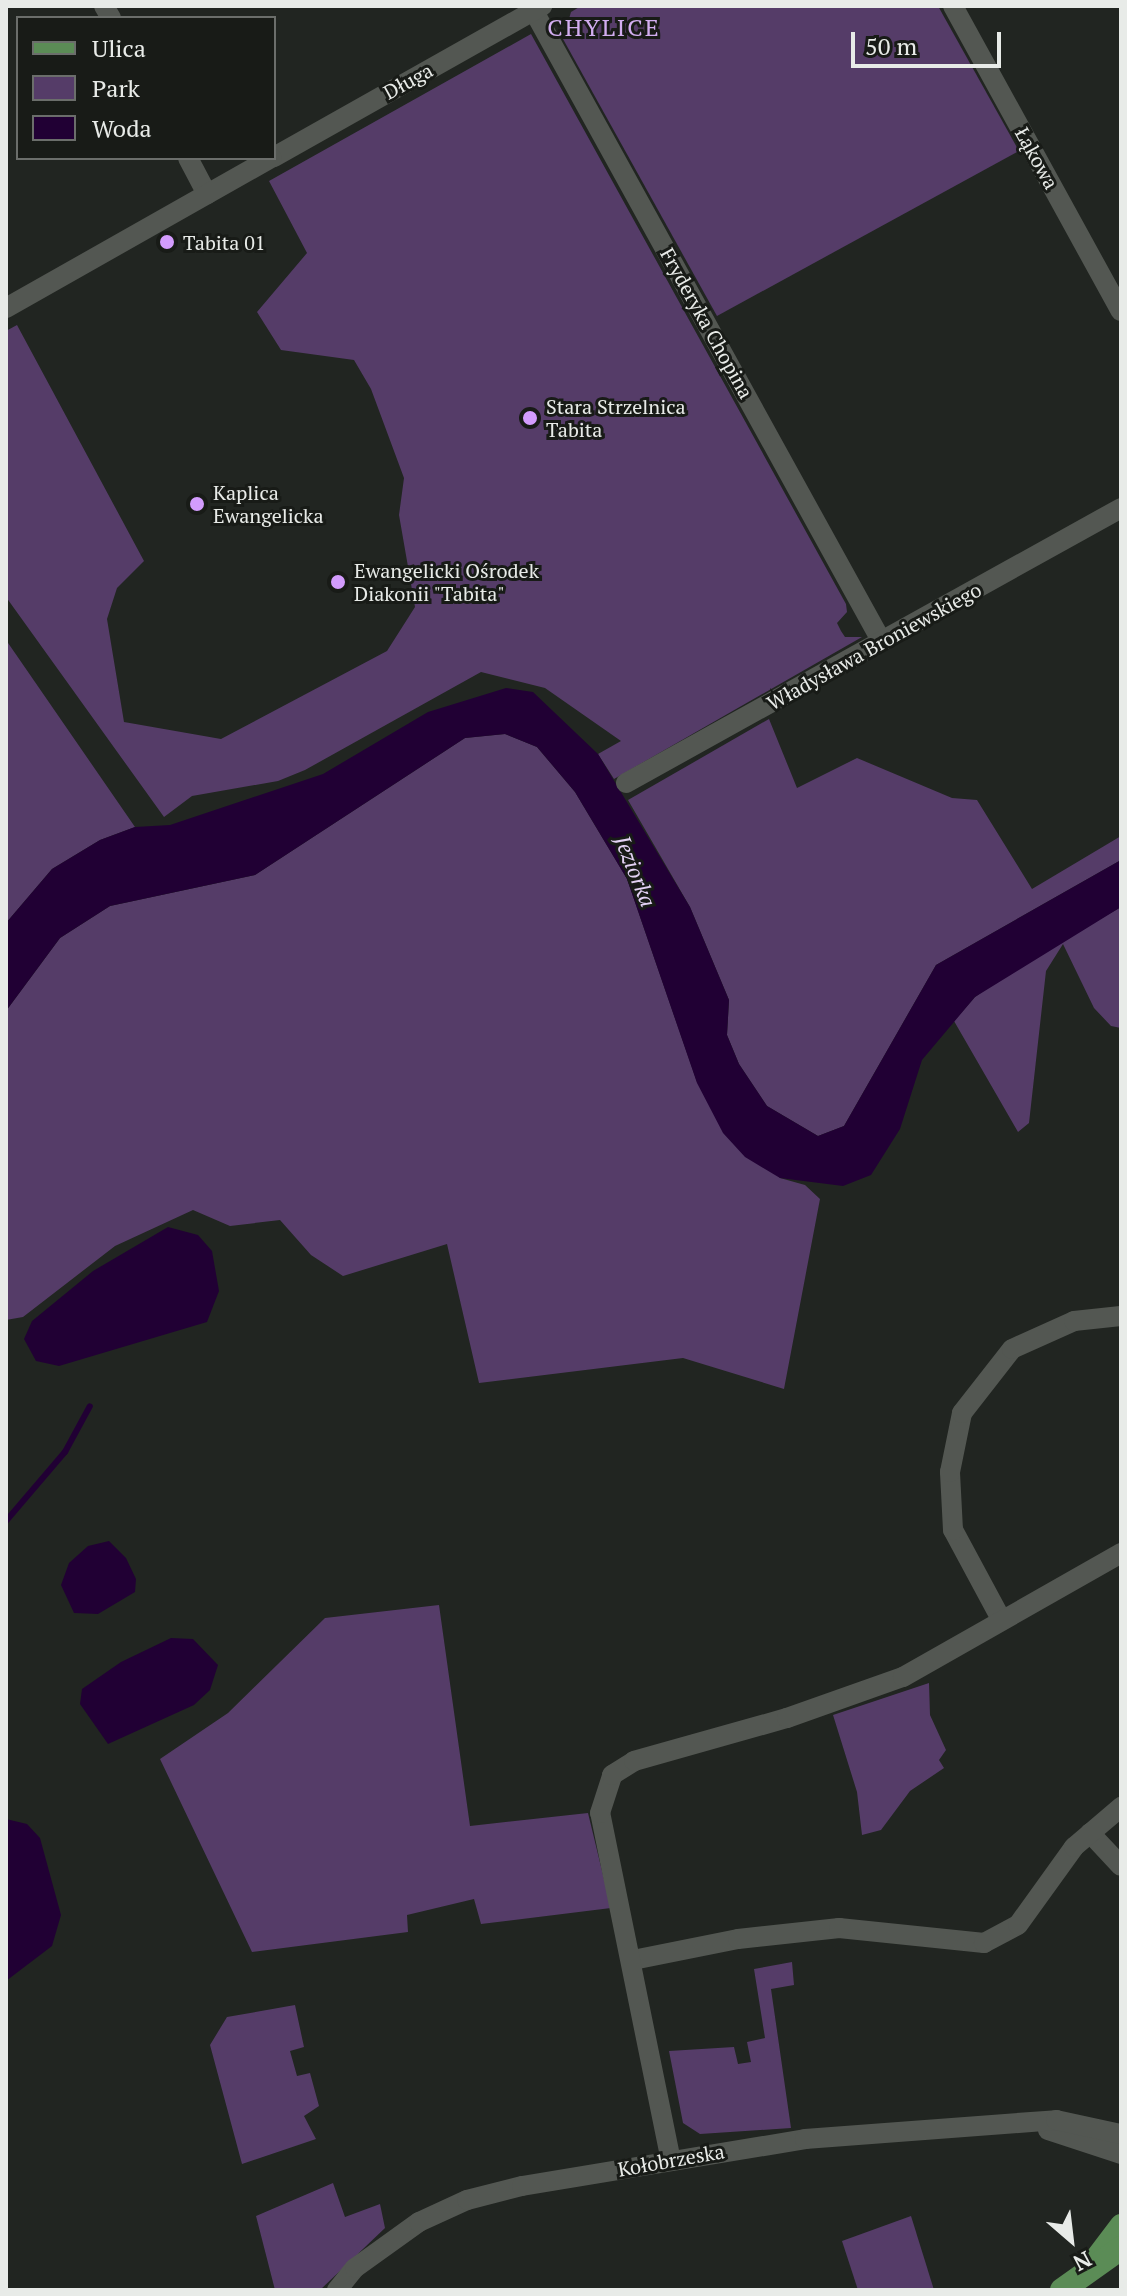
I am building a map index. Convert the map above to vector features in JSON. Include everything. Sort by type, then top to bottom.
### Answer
[{"type":"main road","points":[[1095,2263],[1121,2226]]},
{"type":"main road","points":[[1062,2290],[1095,2263],[1121,2248]]},
{"type":"street","name":"Łąkowa","points":[[953,6],[1121,311]]},
{"type":"street","name":"Długa","points":[[276,155],[535,8]]},
{"type":"street","name":"Fryderyka Chopina","points":[[535,8],[882,642]]},
{"type":"street","points":[[189,160],[207,194]]},
{"type":"street","name":"Długa","points":[[6,308],[268,160]]},
{"type":"street","name":"Władysława Broniewskiego","points":[[626,783],[1121,508]]},
{"type":"street","points":[[1001,1619],[953,1530],[950,1472],[962,1413],[1012,1349],[1074,1321],[1121,1316]]},
{"type":"street","points":[[671,2161],[633,1960],[600,1813],[612,1775],[634,1761],[787,1718],[903,1677],[976,1640],[1001,1619],[1121,1553]]},
{"type":"street","points":[[633,1960],[738,1939],[839,1928],[984,1943],[1018,1925],[1071,1851],[1121,1807]]},
{"type":"street","points":[[1090,1833],[1121,1866]]},
{"type":"street","name":"Kołobrzeska","points":[[337,2290],[390,2239],[467,2200],[805,2139],[1038,2125],[1056,2120],[1121,2134]]},
{"type":"street","name":"Kołobrzeska","points":[[1038,2125],[1121,2154]]},
{"type":"green space","points":[[581,6],[938,6],[1019,151],[717,316],[563,39],[571,12]]},
{"type":"green space","points":[[531,34],[846,604],[847,612],[837,623],[841,631],[845,637],[862,637],[614,779],[598,754],[621,741],[545,688],[481,672],[305,770],[278,781],[192,796],[164,817],[6,597],[6,331],[17,325],[144,561],[117,588],[107,619],[124,722],[221,739],[387,651],[415,607],[399,515],[404,478],[371,389],[354,360],[281,350],[257,312],[307,253],[269,181]]},
{"type":"green space","points":[[6,640],[135,827],[100,840],[52,869],[6,923]]},
{"type":"green space","points":[[769,719],[797,788],[857,758],[952,798],[977,800],[1032,889],[1121,836],[1121,860],[936,965],[844,1126],[818,1136],[767,1106],[739,1064],[727,1035],[729,1000],[690,907],[628,800]]},
{"type":"green space","points":[[505,734],[537,747],[575,792],[627,879],[697,1082],[780,1178],[805,1185],[820,1199],[784,1389],[683,1358],[479,1383],[447,1244],[343,1276],[311,1255],[280,1220],[230,1226],[193,1210],[115,1246],[23,1317],[6,1320],[6,1011],[60,938],[110,906],[255,875],[465,738]]},
{"type":"green space","points":[[1121,907],[1121,1028],[1111,1026],[1094,1008],[1063,944],[1046,971],[1029,1123],[1018,1132],[954,1021],[975,997],[1014,969]]},
{"type":"green space","points":[[439,1605],[470,1826],[588,1813],[611,1908],[481,1924],[474,1899],[407,1915],[408,1932],[252,1952],[160,1759],[228,1713],[325,1618]]},
{"type":"green space","points":[[929,1683],[930,1715],[946,1750],[939,1760],[944,1768],[910,1791],[881,1830],[862,1835],[857,1792],[833,1715]]},
{"type":"green space","points":[[792,1962],[794,1985],[771,1989],[791,2128],[700,2134],[683,2123],[669,2051],[734,2047],[738,2064],[751,2062],[747,2042],[765,2038],[754,1969]]},
{"type":"green space","points":[[295,2005],[304,2047],[290,2051],[297,2076],[310,2073],[319,2106],[304,2116],[316,2139],[242,2164],[210,2045],[227,2017]]},
{"type":"green space","points":[[333,2183],[345,2217],[380,2204],[385,2228],[320,2290],[275,2290],[256,2216]]},
{"type":"green space","points":[[911,2216],[934,2290],[858,2290],[842,2241]]},
{"type":"water","name":"Jeziorka","points":[[506,688],[533,692],[598,754],[690,907],[729,1000],[727,1035],[739,1064],[767,1106],[818,1136],[844,1126],[936,965],[1121,860],[1121,907],[975,997],[922,1060],[900,1129],[871,1175],[843,1186],[780,1178],[745,1157],[723,1133],[697,1083],[627,879],[575,792],[537,747],[505,734],[465,738],[255,875],[110,906],[60,938],[6,1011],[6,923],[52,869],[100,840],[135,827],[170,825],[323,774],[428,712]]},
{"type":"water","points":[[168,1227],[198,1235],[212,1251],[219,1291],[207,1322],[59,1366],[36,1361],[24,1339],[32,1321],[93,1271]]},
{"type":"water","points":[[109,1541],[126,1558],[136,1579],[135,1592],[98,1614],[74,1613],[61,1585],[69,1563],[88,1546]]},
{"type":"water","points":[[171,1638],[193,1639],[218,1665],[210,1690],[194,1705],[108,1744],[80,1704],[82,1689],[121,1662]]},
{"type":"water","points":[[6,1819],[27,1824],[40,1838],[61,1915],[52,1946],[6,1981]]},
{"type":"waterway","points":[[6,1521],[65,1452],[90,1406]]},
{"type":"place","name":"Tabita 01","points":[[167,242]]},
{"type":"place","name":"Stara Strzelnica Tabita","points":[[530,418]]},
{"type":"place","name":"Kaplica Ewangelicka","points":[[197,504]]},
{"type":"place","name":"Ewangelicki Ośrodek Diakonii \"Tabita\"","points":[[338,582]]},
{"type":"district","name":"CHYLICE","points":[[604,28]]}]
